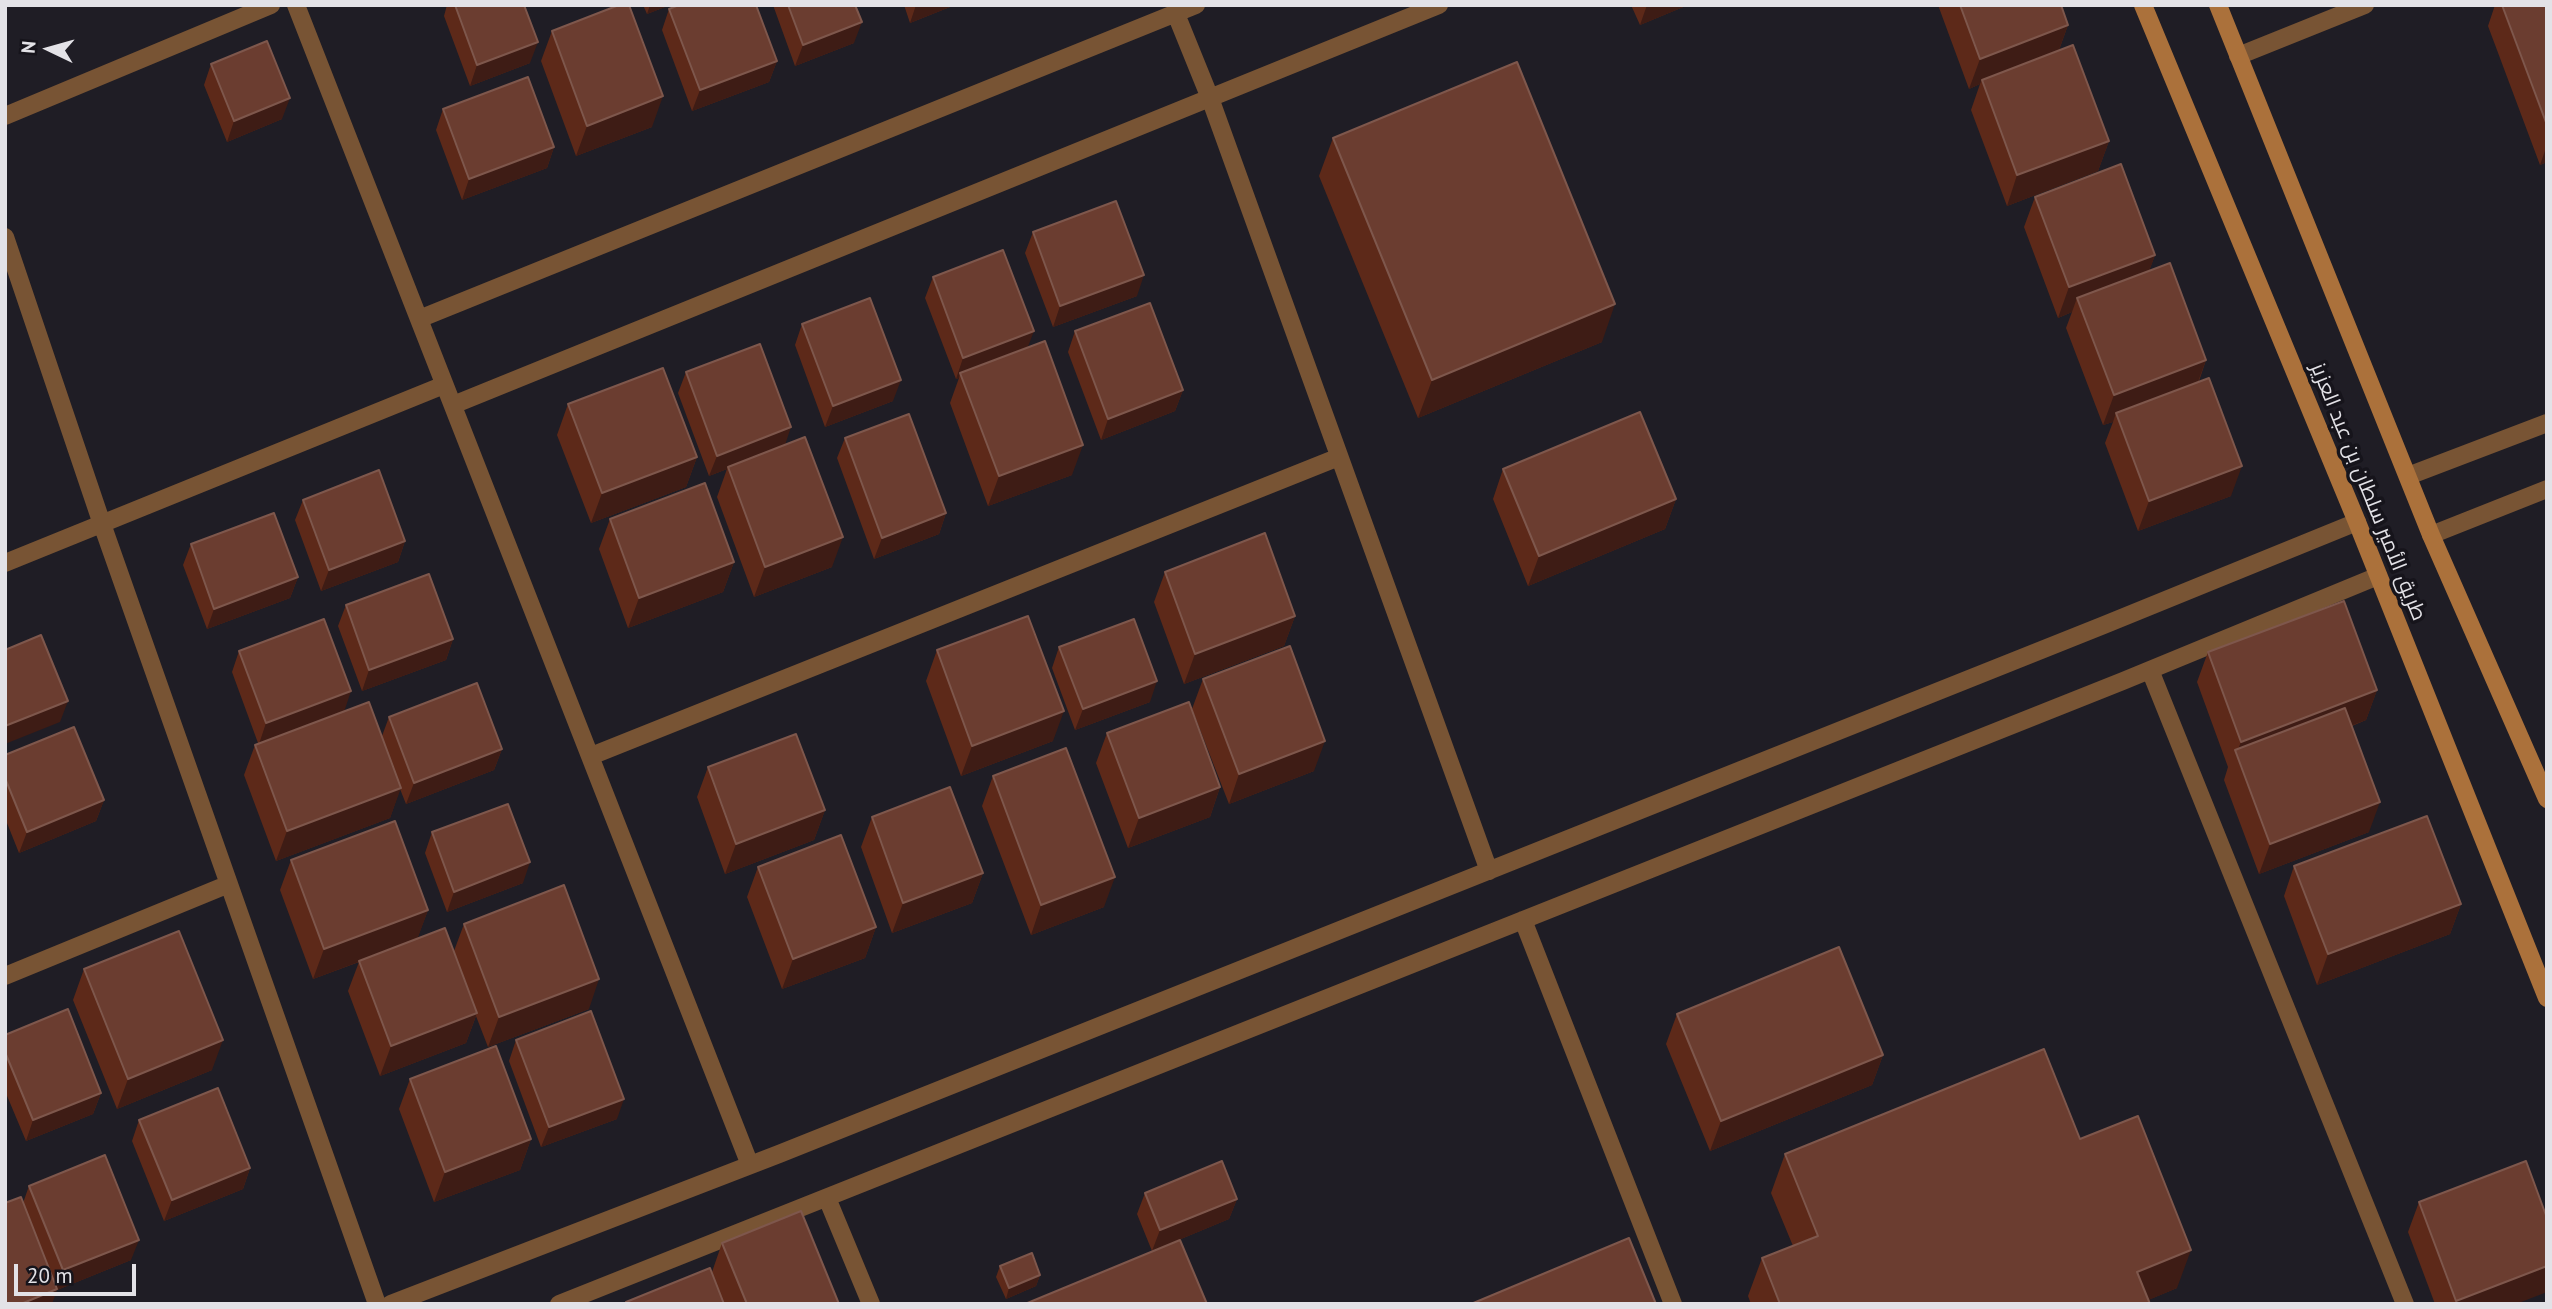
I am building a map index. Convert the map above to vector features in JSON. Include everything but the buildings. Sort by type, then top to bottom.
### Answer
[{"type":"main road","name":"طريق الأمير سلطان بن عبد العزيز","points":[[2143,5],[2357,522],[2547,998]]},
{"type":"main road","name":"طريق الأمير سلطان بن عبد العزيز","points":[[2218,5],[2431,535],[2547,799]]},
{"type":"street","points":[[5,116],[271,5]]},
{"type":"street","points":[[296,5],[750,1165]]},
{"type":"street","points":[[419,319],[1196,5]]},
{"type":"street","points":[[453,405],[1439,5]]},
{"type":"street","points":[[2238,56],[2365,5]]},
{"type":"street","points":[[1176,14],[1210,98],[1489,871]]},
{"type":"street","points":[[5,237],[102,524],[377,1304]]},
{"type":"street","points":[[5,563],[444,385]]},
{"type":"street","points":[[2408,476],[2547,423]]},
{"type":"street","points":[[591,756],[1339,457]]},
{"type":"street","points":[[2431,535],[2547,489]]},
{"type":"street","points":[[391,1304],[750,1165],[2357,522]]},
{"type":"street","points":[[559,1304],[2150,670],[2378,576]]},
{"type":"street","points":[[2150,670],[2405,1304]]},
{"type":"street","points":[[5,975],[229,884]]},
{"type":"street","points":[[1523,920],[1674,1304]]},
{"type":"street","points":[[827,1198],[871,1304]]}]
